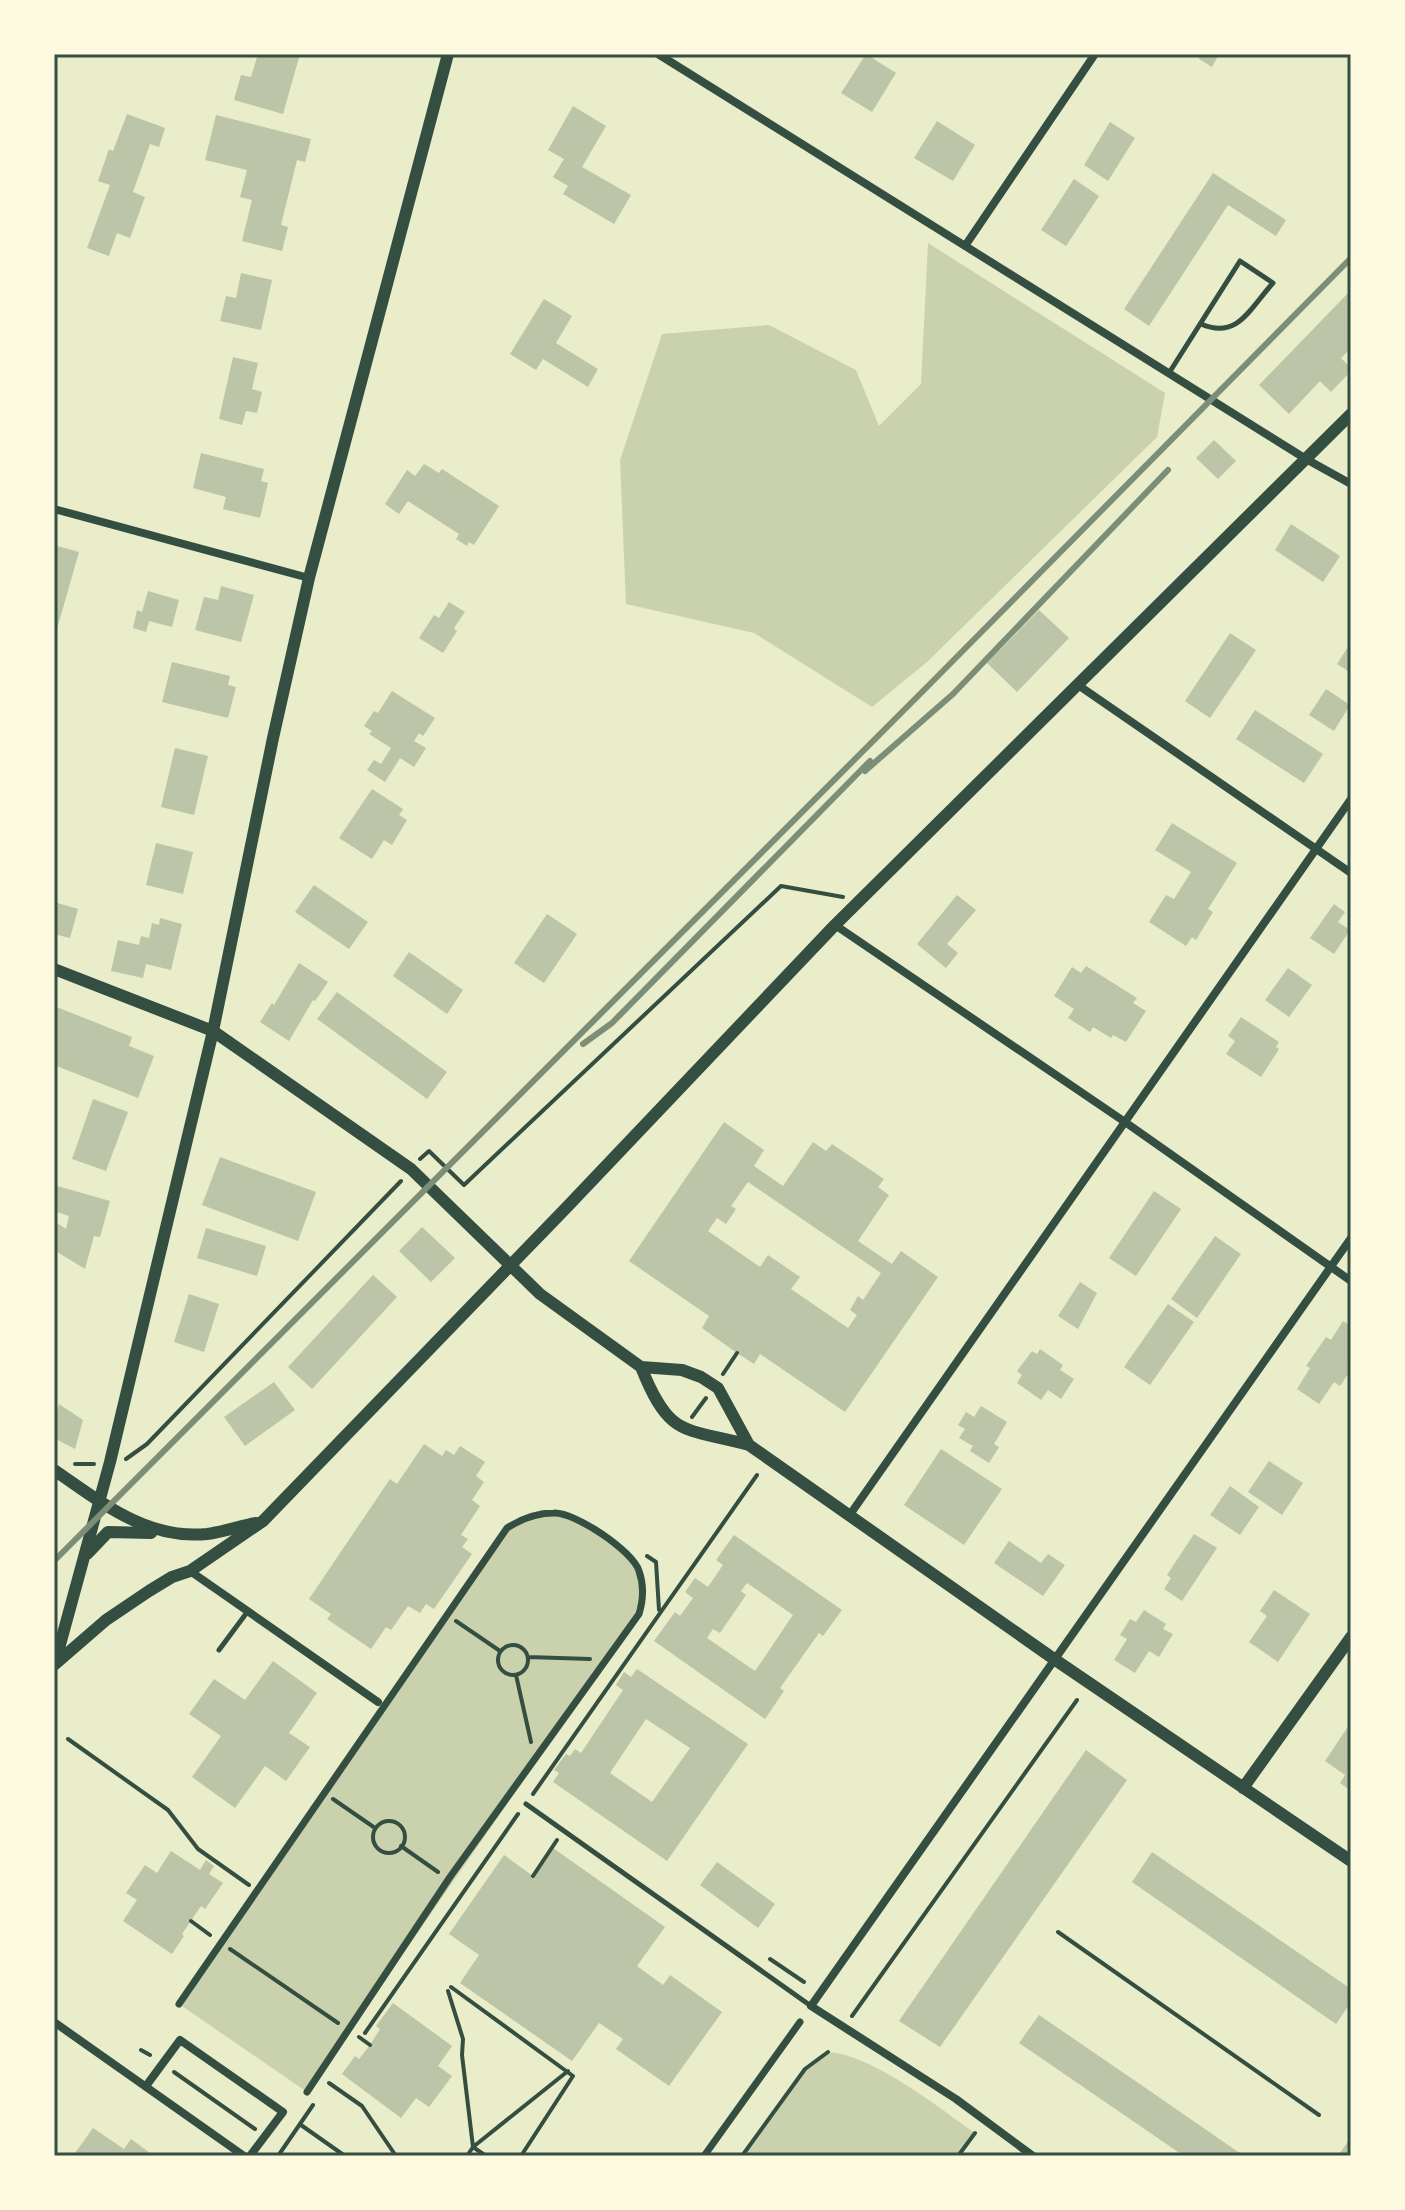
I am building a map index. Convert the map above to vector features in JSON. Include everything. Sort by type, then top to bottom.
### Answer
[{"type":"street","points":[[54,1666],[110,1462],[213,1031],[266,769],[309,578],[448,54]]},
{"type":"street","points":[[658,54],[1306,459],[1351,484]]},
{"type":"street","points":[[965,246],[1095,54]]},
{"type":"street","points":[[54,1666],[106,1620],[160,1584],[190,1571],[263,1521],[855,904],[1351,414]]},
{"type":"street","points":[[54,509],[309,578]]},
{"type":"street","points":[[1078,685],[1351,873]]},
{"type":"street","points":[[849,1516],[1351,799]]},
{"type":"street","points":[[835,925],[1125,1122],[1351,1281]]},
{"type":"street","points":[[54,969],[213,1031],[411,1169],[540,1294],[641,1367],[652,1392],[672,1421],[689,1432],[749,1445],[1054,1659],[1351,1861]]},
{"type":"street","points":[[1033,2156],[956,2099],[811,2006],[1351,1238]]},
{"type":"street","points":[[641,1367],[682,1370],[718,1388],[749,1445]]},
{"type":"street","points":[[54,1470],[108,1508],[142,1525],[178,1534]]},
{"type":"street","points":[[179,2004],[507,1528],[521,1519],[556,1513],[574,1517],[631,1556],[639,1571],[643,1600],[639,1614],[449,1880],[307,2092]]},
{"type":"street","points":[[80,1568],[90,1549],[108,1532],[207,1534],[263,1521]]},
{"type":"street","points":[[190,1571],[378,1702]]},
{"type":"street","points":[[1243,1788],[1351,1637]]},
{"type":"street","points":[[54,2022],[244,2156]]},
{"type":"street","points":[[704,2156],[800,2022]]},
{"type":"street","points":[[146,2086],[180,2040],[283,2112],[250,2156]]},
{"type":"lane","points":[[1169,373],[1240,261],[1273,283],[1234,327],[1216,331],[1201,324]]},
{"type":"lane","points":[[219,1650],[248,1611]]},
{"type":"lane","points":[[526,1804],[811,2006]]},
{"type":"path","points":[[73,1464],[87,1466],[127,1459],[147,1444],[429,1151],[464,1185],[781,886],[839,895],[855,904]]},
{"type":"path","points":[[722,1376],[737,1353]]},
{"type":"path","points":[[689,1422],[709,1393]]},
{"type":"path","points":[[353,2050],[757,1475]]},
{"type":"path","points":[[640,1551],[656,1562],[659,1613]]},
{"type":"path","points":[[447,1615],[500,1651]]},
{"type":"path","points":[[508,1645],[519,1646],[528,1657],[526,1668],[516,1675],[502,1670],[498,1661],[500,1651],[508,1645]]},
{"type":"path","points":[[528,1657],[588,1658],[616,1676]]},
{"type":"path","points":[[516,1675],[529,1740],[558,1762]]},
{"type":"path","points":[[852,2016],[1077,1700]]},
{"type":"path","points":[[68,1739],[168,1810],[198,1849],[254,1888]]},
{"type":"path","points":[[325,1793],[376,1829]]},
{"type":"path","points":[[383,1822],[398,1824],[404,1832],[404,1842],[393,1852],[382,1852],[372,1839],[376,1829],[383,1822]]},
{"type":"path","points":[[533,1876],[557,1840]]},
{"type":"path","points":[[401,1846],[465,1891]]},
{"type":"path","points":[[191,1921],[370,2045]]},
{"type":"path","points":[[1058,1932],[1319,2115]]},
{"type":"path","points":[[486,2156],[473,2147],[462,2055],[463,2039],[450,1989],[573,2076],[521,2156]]},
{"type":"path","points":[[141,2050],[283,2149]]},
{"type":"path","points":[[742,2156],[805,2069],[828,2052]]},
{"type":"path","points":[[467,2156],[473,2147],[568,2071]]},
{"type":"path","points":[[323,2091],[337,2072]]},
{"type":"path","points":[[329,2083],[362,2106],[396,2156]]},
{"type":"path","points":[[278,2156],[318,2099]]},
{"type":"path","points":[[301,2125],[345,2156]]},
{"type":"path","points":[[958,2156],[975,2133]]},
{"type":"green space","points":[[928,243],[1165,393],[1157,437],[927,662],[872,707],[754,633],[626,604],[620,460],[662,334],[769,325],[856,370],[879,426],[921,384]]},
{"type":"green space","points":[[556,1513],[574,1517],[631,1556],[639,1571],[639,1614],[307,2092],[179,2004],[507,1528]]},
{"type":"green space","points":[[828,2052],[846,2055],[885,2072],[975,2133],[958,2156],[742,2156],[805,2069]]},
{"type":"building","points":[[258,54],[300,54],[283,114],[234,100],[241,75],[251,77]]},
{"type":"building","points":[[866,54],[896,73],[872,112],[841,93]]},
{"type":"building","points":[[1201,54],[1219,54],[1212,67],[1199,59]]},
{"type":"building","points":[[573,106],[606,126],[582,167],[631,195],[614,224],[563,194],[568,186],[553,177],[564,159],[548,150]]},
{"type":"building","points":[[127,114],[165,128],[159,147],[150,144],[133,192],[145,197],[130,238],[117,233],[109,256],[87,248],[110,185],[98,181],[109,149],[113,151]]},
{"type":"building","points":[[216,115],[311,139],[305,162],[297,160],[281,225],[288,227],[282,251],[242,241],[252,200],[240,197],[247,170],[205,160]]},
{"type":"building","points":[[937,121],[975,145],[953,181],[914,158]]},
{"type":"building","points":[[1110,122],[1135,138],[1108,181],[1084,165]]},
{"type":"building","points":[[1213,173],[1286,220],[1276,236],[1228,205],[1149,326],[1124,309]]},
{"type":"building","points":[[1074,179],[1099,196],[1066,246],[1041,230]]},
{"type":"building","points":[[241,273],[272,280],[261,330],[220,321],[226,296],[236,298]]},
{"type":"building","points":[[1351,290],[1351,348],[1341,358],[1351,371],[1331,392],[1320,381],[1289,414],[1259,385]]},
{"type":"building","points":[[544,299],[572,316],[556,343],[598,369],[588,387],[543,359],[536,370],[510,354]]},
{"type":"building","points":[[233,357],[258,363],[252,389],[262,392],[257,413],[246,411],[242,425],[219,419]]},
{"type":"building","points":[[1214,440],[1236,461],[1218,479],[1196,458]]},
{"type":"building","points":[[201,453],[264,469],[261,481],[268,483],[260,518],[223,509],[226,497],[193,488]]},
{"type":"building","points":[[424,464],[439,473],[442,469],[499,506],[474,545],[469,542],[467,546],[456,539],[459,534],[408,501],[399,514],[385,504],[407,470],[415,476]]},
{"type":"building","points":[[1291,524],[1340,556],[1323,582],[1275,550]]},
{"type":"building","points":[[54,545],[79,552],[55,636],[54,636]]},
{"type":"building","points":[[221,586],[254,595],[241,642],[195,630],[204,597],[218,600]]},
{"type":"building","points":[[148,591],[179,600],[172,627],[149,621],[146,632],[133,628],[137,610],[142,612]]},
{"type":"building","points":[[449,602],[465,612],[443,653],[419,638],[434,615],[439,618]]},
{"type":"building","points":[[1039,610],[1069,638],[1017,692],[987,663]]},
{"type":"building","points":[[1230,633],[1256,650],[1210,718],[1185,701]]},
{"type":"building","points":[[1351,642],[1351,673],[1337,664]]},
{"type":"building","points":[[172,662],[230,676],[228,685],[236,687],[228,718],[162,702]]},
{"type":"building","points":[[1326,689],[1350,705],[1334,731],[1309,715]]},
{"type":"building","points":[[392,691],[435,718],[423,736],[419,733],[414,741],[426,748],[414,767],[400,758],[385,782],[367,770],[374,760],[381,764],[391,748],[369,734],[372,731],[364,726],[374,711],[378,713]]},
{"type":"building","points":[[1255,710],[1323,754],[1304,783],[1236,739]]},
{"type":"building","points":[[175,748],[208,756],[194,815],[161,807]]},
{"type":"building","points":[[372,789],[403,809],[399,815],[407,820],[392,845],[384,840],[372,859],[339,838]]},
{"type":"building","points":[[1172,823],[1237,863],[1208,909],[1213,912],[1196,940],[1192,937],[1186,946],[1149,922],[1166,895],[1174,899],[1191,872],[1155,850]]},
{"type":"building","points":[[156,843],[193,852],[183,894],[146,885]]},
{"type":"building","points":[[314,885],[368,922],[349,949],[295,912]]},
{"type":"building","points":[[957,895],[976,910],[947,944],[958,953],[946,968],[917,944]]},
{"type":"building","points":[[54,902],[78,909],[70,938],[54,934]]},
{"type":"building","points":[[1334,904],[1345,912],[1338,922],[1350,930],[1334,954],[1310,938]]},
{"type":"building","points":[[547,914],[577,934],[544,983],[514,963]]},
{"type":"building","points":[[160,918],[182,924],[171,970],[146,964],[143,978],[111,971],[118,940],[139,945],[141,936],[149,938],[152,923],[159,925]]},
{"type":"building","points":[[409,952],[463,990],[447,1014],[393,976]]},
{"type":"building","points":[[299,963],[328,982],[313,1000],[289,1041],[260,1022]]},
{"type":"building","points":[[1086,966],[1137,998],[1133,1003],[1146,1011],[1126,1042],[1113,1035],[1111,1038],[1093,1027],[1090,1032],[1068,1018],[1074,1009],[1054,996],[1072,967],[1081,973]]},
{"type":"building","points":[[1288,968],[1312,985],[1289,1017],[1265,1000]]},
{"type":"building","points":[[337,992],[447,1072],[427,1099],[317,1019]]},
{"type":"building","points":[[54,1006],[132,1037],[129,1046],[154,1056],[138,1098],[54,1065]]},
{"type":"building","points":[[1241,1017],[1279,1042],[1276,1047],[1279,1049],[1261,1077],[1226,1054],[1235,1041],[1228,1036]]},
{"type":"building","points":[[93,1099],[128,1112],[106,1171],[72,1159]]},
{"type":"building","points":[[724,1122],[764,1150],[754,1166],[783,1186],[813,1142],[826,1151],[832,1144],[884,1179],[878,1187],[889,1195],[858,1241],[892,1264],[901,1251],[938,1277],[845,1412],[760,1354],[754,1364],[737,1353],[702,1328],[709,1316],[629,1261]],"holes":[[[748,1182],[881,1273],[863,1300],[858,1296],[850,1310],[857,1315],[848,1328],[791,1289],[800,1277],[768,1255],[760,1267],[708,1231],[717,1218],[726,1224],[736,1209],[731,1206]]]},
{"type":"building","points":[[220,1157],[316,1192],[298,1241],[202,1205]]},
{"type":"building","points":[[54,1185],[110,1201],[100,1237],[94,1236],[85,1269],[54,1250],[54,1221],[66,1229],[69,1216],[54,1211]]},
{"type":"building","points":[[1154,1191],[1181,1209],[1136,1276],[1109,1258]]},
{"type":"building","points":[[422,1227],[455,1258],[431,1282],[399,1251]]},
{"type":"building","points":[[206,1228],[266,1246],[257,1276],[197,1258]]},
{"type":"building","points":[[1215,1236],[1241,1254],[1197,1318],[1171,1299]]},
{"type":"building","points":[[373,1275],[397,1297],[312,1389],[288,1367]]},
{"type":"building","points":[[1080,1282],[1097,1293],[1078,1329],[1058,1316]]},
{"type":"building","points":[[189,1294],[219,1304],[204,1352],[174,1342]]},
{"type":"building","points":[[1168,1304],[1194,1322],[1150,1385],[1124,1367]]},
{"type":"building","points":[[1343,1321],[1351,1326],[1351,1355],[1347,1362],[1351,1364],[1351,1370],[1340,1386],[1334,1382],[1319,1404],[1297,1389],[1310,1368],[1306,1366],[1326,1337],[1331,1340]]},
{"type":"building","points":[[1040,1349],[1063,1365],[1060,1370],[1074,1379],[1061,1399],[1048,1390],[1041,1400],[1017,1383],[1022,1375],[1017,1371],[1032,1351],[1037,1354]]},
{"type":"building","points":[[274,1382],[295,1410],[245,1446],[224,1417]]},
{"type":"building","points":[[59,1404],[83,1420],[75,1449],[54,1438],[54,1414]]},
{"type":"building","points":[[981,1406],[1007,1422],[994,1444],[999,1447],[989,1463],[970,1451],[973,1446],[959,1438],[965,1429],[958,1425],[966,1412],[974,1417]]},
{"type":"building","points":[[424,1444],[442,1456],[446,1450],[454,1455],[460,1446],[485,1462],[476,1476],[484,1482],[472,1500],[480,1506],[461,1535],[468,1539],[462,1547],[472,1554],[434,1609],[426,1604],[420,1613],[408,1606],[391,1630],[386,1627],[371,1649],[327,1619],[331,1614],[309,1599],[390,1479],[397,1484]]},
{"type":"building","points":[[941,1449],[1002,1489],[964,1545],[904,1505]]},
{"type":"building","points":[[1269,1461],[1303,1483],[1282,1515],[1248,1492]]},
{"type":"building","points":[[1230,1486],[1259,1507],[1240,1535],[1210,1515]]},
{"type":"building","points":[[1194,1534],[1217,1548],[1182,1601],[1164,1589],[1171,1578],[1167,1575]]},
{"type":"building","points":[[734,1535],[842,1610],[823,1636],[819,1633],[780,1688],[784,1691],[765,1719],[654,1641],[675,1612],[680,1616],[693,1598],[685,1592],[695,1578],[708,1587],[723,1565],[716,1560]],"holes":[[[747,1583],[793,1615],[755,1671],[707,1638],[713,1629],[720,1633],[746,1595],[741,1591]]]},
{"type":"building","points":[[1009,1541],[1041,1563],[1048,1554],[1065,1565],[1043,1596],[994,1563]]},
{"type":"building","points":[[1274,1590],[1310,1614],[1278,1662],[1249,1642],[1267,1616],[1260,1611]]},
{"type":"building","points":[[1144,1610],[1166,1624],[1163,1629],[1173,1634],[1159,1657],[1149,1651],[1135,1673],[1114,1660],[1127,1639],[1120,1635],[1130,1619],[1136,1622]]},
{"type":"building","points":[[273,1661],[317,1693],[289,1733],[310,1747],[286,1781],[265,1766],[235,1808],[192,1777],[221,1736],[189,1714],[214,1679],[245,1700]]},
{"type":"building","points":[[637,1669],[748,1744],[667,1861],[553,1782],[559,1773],[554,1770],[566,1754],[570,1756],[575,1749],[581,1753],[623,1690],[616,1685],[624,1672],[631,1677]],"holes":[[[646,1719],[690,1748],[652,1802],[610,1773]]]},
{"type":"building","points":[[1351,1722],[1351,1791],[1340,1783],[1345,1775],[1325,1761]]},
{"type":"building","points":[[1086,1750],[1127,1780],[940,2047],[899,2021]]},
{"type":"building","points":[[553,1848],[665,1927],[637,1966],[663,1985],[670,1975],[722,2012],[669,2086],[616,2049],[623,2039],[599,2023],[572,2061],[460,1983],[479,1955],[449,1934],[504,1855],[533,1876]]},
{"type":"building","points":[[171,1851],[200,1870],[206,1860],[214,1866],[209,1874],[223,1883],[205,1909],[201,1906],[172,1954],[123,1921],[137,1900],[126,1893],[145,1865],[157,1873]]},
{"type":"building","points":[[1152,1852],[1351,1989],[1351,2002],[1336,2024],[1132,1882]]},
{"type":"building","points":[[717,1862],[775,1904],[758,1928],[700,1885]]},
{"type":"building","points":[[393,2003],[452,2046],[438,2066],[452,2076],[429,2107],[416,2098],[401,2118],[342,2074],[355,2056],[359,2059],[370,2045],[380,2029],[376,2026]]},
{"type":"building","points":[[1039,2015],[1244,2156],[1184,2156],[1019,2043]]},
{"type":"building","points":[[93,2128],[124,2149],[131,2139],[154,2156],[73,2156]]},
{"type":"building","points":[[1351,2137],[1351,2156],[1338,2156]]},
{"type":"railway","points":[[54,1561],[1351,258]]},
{"type":"railway","points":[[865,771],[953,694],[1168,470]]},
{"type":"railway","points":[[583,1044],[612,1023],[870,761]]}]
